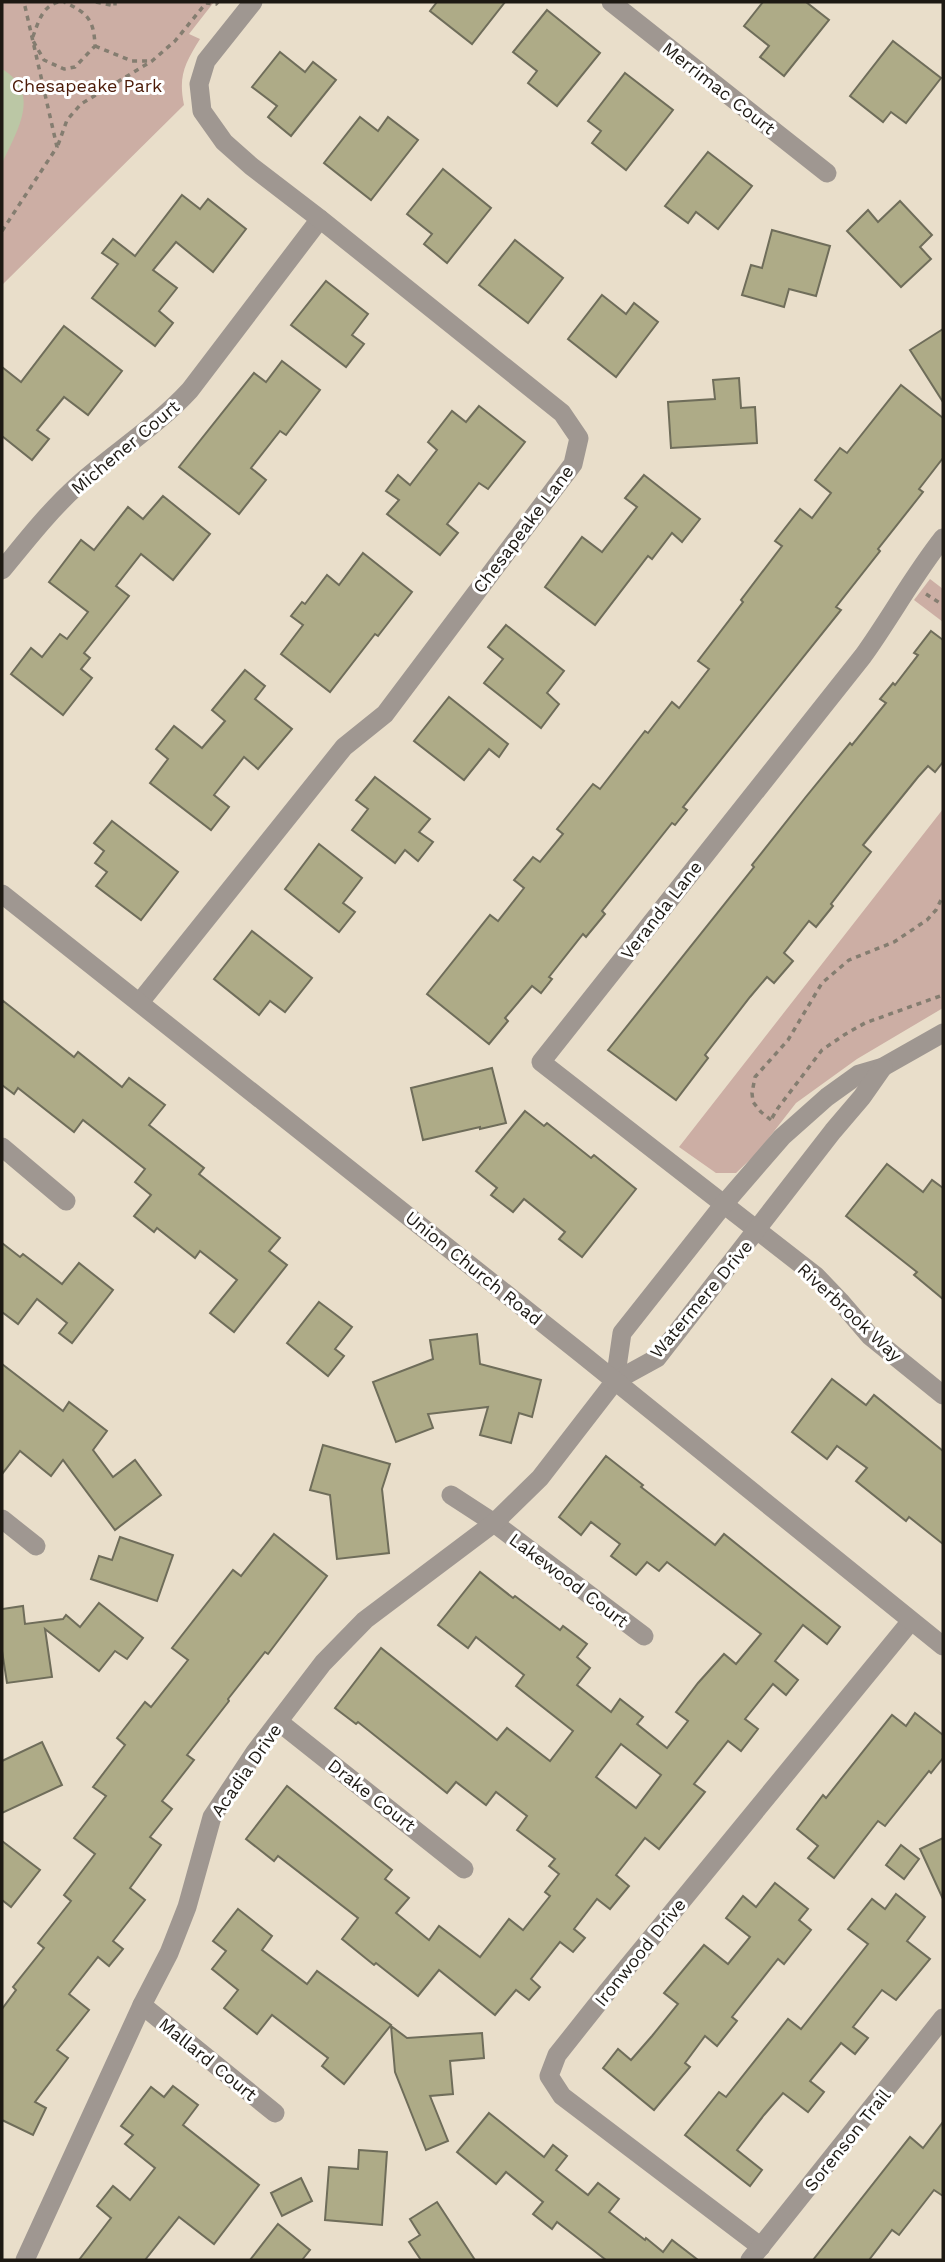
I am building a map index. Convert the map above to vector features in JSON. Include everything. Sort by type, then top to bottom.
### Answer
[{"type":"street","name":"Chesapeake Lane","points":[[140,1002],[344,747],[385,714],[573,464],[579,438],[562,413],[224,142],[202,111],[200,84],[206,61],[253,2]]},
{"type":"street","name":"Merrimac Court","points":[[611,2],[827,173]]},
{"type":"street","name":"Michener Court","points":[[2,570],[55,506],[80,483],[170,413],[191,390],[320,219]]},
{"type":"street","name":"Veranda Lane","points":[[757,1230],[541,1062],[863,656],[883,629],[905,590],[943,538]]},
{"type":"street","name":"Union Church Road","points":[[2,894],[615,1381],[943,1646]]},
{"type":"street","name":"Watermere Drive","points":[[615,1381],[622,1333],[724,1203],[782,1137],[827,1097],[859,1074],[883,1067],[943,1033]]},
{"type":"street","name":"Watermere Drive","points":[[615,1381],[657,1357],[883,1067]]},
{"type":"street","points":[[2,1147],[66,1201]]},
{"type":"street","name":"Riverbrook Way","points":[[757,1230],[816,1276],[870,1336],[943,1395]]},
{"type":"street","name":"Acadia Drive","points":[[25,2260],[142,2005],[169,1953],[187,1907],[212,1817],[255,1752],[324,1663],[365,1620],[494,1523],[540,1478],[615,1381]]},
{"type":"street","name":"Lakewood Court","points":[[451,1495],[494,1523],[644,1636]]},
{"type":"street","points":[[2,1519],[36,1546]]},
{"type":"street","name":"Ironwood Drive","points":[[755,2254],[562,2096],[549,2076],[557,2055],[607,1992],[911,1621]]},
{"type":"street","name":"Drake Court","points":[[279,1722],[464,1868]]},
{"type":"street","name":"Mallard Court","points":[[142,2005],[275,2113]]},
{"type":"street","name":"Sorenson Trail","points":[[755,2254],[943,2018]]},
{"type":"path","points":[[24,2],[57,148]]},
{"type":"path","points":[[32,39],[43,13],[49,5],[58,2]]},
{"type":"path","points":[[32,39],[44,60],[64,69],[75,66],[95,46],[94,25],[79,9],[64,2]]},
{"type":"path","points":[[96,2],[115,6],[115,2]]},
{"type":"path","points":[[2,231],[57,148],[67,120],[81,104],[152,61],[175,41],[206,4],[218,2]]},
{"type":"path","points":[[95,46],[132,61],[152,61]]},
{"type":"path","points":[[771,1120],[754,1102],[752,1093],[755,1077],[788,1040],[822,983],[849,960],[894,942],[927,920],[936,911],[943,896]]},
{"type":"green space","name":"Chesapeake Park","points":[[2,2],[214,2],[189,34],[200,39],[190,55],[182,78],[184,105],[2,285]]},
{"type":"green space","points":[[930,579],[943,589],[943,622],[914,600]]},
{"type":"green space","points":[[943,809],[943,1008],[857,1059],[796,1103],[758,1152],[736,1173],[716,1173],[679,1147]]},
{"type":"shaded area","points":[[2,69],[21,89],[24,101],[19,126],[2,164]]},
{"type":"building","points":[[437,2],[505,2],[472,44],[430,11]]},
{"type":"building","points":[[763,2],[806,2],[829,20],[784,76],[760,57],[769,46],[744,26]]},
{"type":"building","points":[[547,10],[600,53],[557,106],[528,83],[537,71],[513,52]]},
{"type":"building","points":[[893,41],[941,78],[906,123],[891,112],[883,122],[850,96]]},
{"type":"building","points":[[280,52],[305,72],[313,62],[336,80],[291,136],[268,117],[277,106],[252,87]]},
{"type":"building","points":[[625,73],[673,110],[626,170],[592,143],[601,131],[588,121]]},
{"type":"building","points":[[360,117],[378,131],[388,117],[418,140],[371,200],[324,163]]},
{"type":"building","points":[[708,152],[752,186],[718,229],[696,212],[688,223],[665,206]]},
{"type":"building","points":[[443,169],[491,208],[447,263],[424,244],[432,234],[407,214]]},
{"type":"building","points":[[182,195],[200,209],[208,199],[246,229],[213,272],[176,242],[153,270],[177,288],[159,311],[173,323],[155,346],[92,298],[118,264],[102,253],[113,239],[135,256]]},
{"type":"building","points":[[900,201],[932,235],[920,247],[931,259],[901,287],[847,231],[868,210],[878,222]]},
{"type":"building","points":[[772,230],[830,246],[816,296],[789,289],[784,307],[742,295],[751,265],[762,268]]},
{"type":"building","points":[[515,240],[563,278],[528,323],[479,285]]},
{"type":"building","points":[[326,281],[368,314],[352,335],[364,344],[346,367],[291,325]]},
{"type":"building","points":[[602,295],[626,314],[634,303],[658,322],[616,377],[568,339]]},
{"type":"building","points":[[64,326],[122,371],[88,415],[64,397],[37,430],[49,439],[32,460],[2,436],[2,367],[21,382]]},
{"type":"building","points":[[943,329],[943,402],[910,350]]},
{"type":"building","points":[[282,361],[320,390],[286,435],[280,431],[251,468],[266,480],[239,514],[179,467],[254,373],[266,382]]},
{"type":"building","points":[[739,378],[741,408],[755,407],[757,443],[671,448],[668,402],[715,399],[713,380]]},
{"type":"building","points":[[901,385],[943,418],[943,458],[919,489],[923,492],[836,607],[841,610],[683,807],[687,810],[675,825],[672,823],[602,911],[605,914],[586,937],[583,934],[549,977],[552,979],[541,993],[532,986],[505,1018],[508,1021],[489,1044],[427,994],[490,915],[498,921],[524,888],[514,880],[533,857],[540,862],[563,834],[557,829],[593,784],[600,789],[645,731],[648,733],[672,702],[679,708],[709,669],[698,661],[782,546],[775,541],[800,509],[812,518],[831,493],[815,480],[840,448],[847,453]]},
{"type":"building","points":[[479,406],[525,442],[488,489],[479,483],[447,524],[458,533],[440,555],[387,514],[399,500],[386,491],[398,475],[410,485],[437,450],[428,442],[452,411],[466,422]]},
{"type":"building","points":[[644,475],[700,519],[682,542],[672,533],[652,559],[648,556],[595,625],[545,587],[582,537],[602,552],[637,507],[625,498]]},
{"type":"building","points":[[163,496],[210,534],[173,580],[141,554],[116,586],[129,596],[84,653],[90,658],[81,669],[92,678],[63,715],[11,674],[31,648],[42,657],[60,634],[67,639],[88,612],[49,582],[81,540],[94,550],[128,507],[143,519]]},
{"type":"building","points":[[363,553],[412,592],[330,692],[281,654],[303,625],[291,616],[302,602],[305,604],[327,575],[339,585]]},
{"type":"building","points":[[506,625],[564,671],[547,693],[559,704],[541,728],[484,683],[503,659],[488,647]]},
{"type":"building","points":[[931,631],[943,640],[943,762],[935,772],[928,766],[863,845],[871,852],[831,904],[833,906],[816,927],[809,921],[784,953],[793,961],[774,983],[767,977],[750,997],[705,1055],[708,1058],[676,1100],[608,1050],[754,867],[752,865],[805,798],[886,703],[880,699],[893,683],[895,685],[918,655],[914,653]]},
{"type":"building","points":[[245,670],[265,686],[255,699],[292,729],[258,769],[244,757],[214,795],[229,807],[211,830],[150,783],[168,759],[156,749],[174,726],[202,748],[225,721],[212,710]]},
{"type":"building","points":[[449,697],[508,744],[499,757],[489,749],[464,780],[414,741]]},
{"type":"building","points":[[375,777],[430,819],[419,832],[433,842],[418,861],[405,850],[395,863],[352,830],[368,809],[356,800]]},
{"type":"building","points":[[112,821],[178,872],[141,920],[96,886],[107,872],[95,863],[104,851],[94,843]]},
{"type":"building","points":[[319,844],[362,878],[343,903],[355,912],[339,932],[285,889]]},
{"type":"building","points":[[252,931],[312,978],[285,1012],[270,1001],[259,1015],[214,979]]},
{"type":"building","points":[[2,1000],[74,1057],[78,1052],[122,1087],[129,1078],[165,1105],[149,1125],[204,1168],[199,1174],[280,1238],[269,1251],[287,1265],[234,1332],[210,1313],[237,1280],[200,1251],[195,1258],[157,1228],[154,1232],[134,1216],[151,1195],[135,1182],[145,1169],[83,1120],[74,1132],[18,1088],[14,1094],[2,1085]]},
{"type":"building","points":[[492,1068],[506,1123],[423,1140],[411,1088]]},
{"type":"building","points":[[525,1111],[544,1126],[547,1123],[591,1158],[594,1155],[636,1189],[582,1257],[559,1239],[565,1232],[524,1199],[513,1212],[491,1195],[497,1188],[476,1171]]},
{"type":"building","points":[[887,1164],[923,1192],[932,1180],[943,1188],[943,1299],[914,1275],[917,1272],[846,1216]]},
{"type":"building","points":[[2,1243],[20,1257],[23,1254],[62,1284],[79,1263],[113,1290],[72,1343],[59,1333],[67,1323],[37,1299],[18,1324],[2,1312]]},
{"type":"building","points":[[319,1302],[352,1327],[335,1349],[344,1356],[328,1376],[287,1343]]},
{"type":"building","points":[[477,1334],[480,1364],[541,1380],[532,1417],[519,1413],[511,1443],[480,1435],[488,1407],[428,1414],[433,1428],[396,1442],[373,1382],[433,1359],[430,1340]]},
{"type":"building","points":[[2,1364],[63,1411],[69,1402],[107,1431],[93,1450],[113,1477],[135,1460],[161,1495],[115,1530],[63,1460],[51,1476],[20,1451],[2,1474]]},
{"type":"building","points":[[832,1379],[866,1405],[874,1395],[943,1451],[943,1544],[909,1517],[906,1521],[856,1481],[867,1468],[837,1446],[827,1459],[792,1432]]},
{"type":"building","points":[[323,1445],[390,1464],[382,1489],[389,1553],[337,1559],[330,1495],[310,1490]]},
{"type":"building","points":[[606,1456],[715,1545],[724,1534],[840,1627],[827,1644],[803,1625],[775,1661],[798,1680],[786,1695],[773,1684],[745,1719],[758,1729],[741,1751],[728,1741],[694,1784],[705,1792],[659,1849],[645,1838],[616,1875],[629,1886],[610,1909],[597,1899],[574,1929],[585,1938],[573,1952],[560,1942],[531,1979],[540,1987],[529,2000],[516,1990],[495,2015],[439,1970],[418,1996],[376,1963],[374,1965],[342,1939],[358,1918],[278,1856],[274,1861],[246,1839],[287,1786],[392,1870],[385,1879],[409,1898],[396,1913],[429,1940],[439,1926],[480,1957],[509,1919],[523,1930],[550,1896],[545,1892],[559,1874],[549,1866],[555,1859],[517,1830],[527,1816],[496,1792],[486,1805],[456,1782],[447,1793],[358,1722],[356,1724],[335,1708],[381,1648],[497,1740],[507,1728],[550,1761],[573,1731],[516,1686],[524,1675],[476,1637],[468,1648],[438,1625],[480,1572],[560,1630],[563,1626],[587,1644],[577,1657],[590,1668],[577,1685],[611,1712],[620,1699],[643,1717],[637,1724],[667,1748],[688,1721],[676,1712],[698,1683],[724,1654],[736,1664],[761,1634],[667,1562],[659,1571],[647,1562],[636,1575],[611,1556],[620,1544],[591,1522],[581,1535],[559,1517]],"holes":[[[621,1744],[661,1775],[636,1808],[596,1777]]]},
{"type":"building","points":[[274,1534],[327,1576],[268,1654],[265,1652],[228,1699],[187,1755],[194,1760],[162,1801],[172,1809],[150,1837],[161,1845],[130,1888],[145,1900],[113,1941],[123,1949],[109,1966],[98,1957],[69,1994],[89,2010],[57,2050],[68,2058],[35,2102],[46,2108],[33,2135],[2,2120],[2,2009],[16,1990],[13,1987],[44,1948],[38,1943],[71,1901],[64,1895],[95,1854],[74,1838],[106,1796],[93,1787],[125,1745],[117,1738],[145,1702],[151,1707],[188,1660],[172,1648],[233,1570],[241,1576]]},
{"type":"building","points":[[120,1537],[173,1555],[157,1601],[91,1579],[99,1556],[112,1560]]},
{"type":"building","points":[[99,1603],[143,1638],[127,1659],[115,1651],[99,1671],[45,1629],[52,1677],[7,1683],[2,1651],[2,1609],[23,1606],[25,1624],[63,1619],[66,1615],[80,1627]]},
{"type":"building","points":[[915,1713],[943,1735],[943,1758],[931,1773],[929,1771],[885,1826],[878,1821],[834,1878],[808,1858],[818,1846],[797,1829],[823,1795],[826,1798],[892,1715],[906,1726]]},
{"type":"building","points":[[42,1742],[62,1785],[2,1813],[2,1761]]},
{"type":"building","points":[[943,1838],[943,1899],[920,1849]]},
{"type":"building","points":[[2,1841],[40,1870],[11,1907],[2,1900]]},
{"type":"building","points":[[901,1845],[919,1859],[904,1879],[886,1865]]},
{"type":"building","points":[[775,1883],[808,1909],[799,1920],[811,1930],[784,1964],[778,1959],[732,2017],[737,2021],[717,2046],[705,2036],[685,2063],[690,2067],[654,2110],[603,2068],[618,2049],[631,2060],[652,2036],[678,2004],[664,1993],[704,1945],[728,1964],[750,1937],[726,1918],[743,1896],[756,1907]]},
{"type":"building","points":[[896,1894],[925,1917],[907,1941],[930,1959],[896,2000],[882,1990],[853,2027],[868,2038],[855,2054],[841,2043],[810,2081],[824,2092],[808,2112],[783,2093],[764,2115],[737,2150],[762,2170],[750,2186],[685,2135],[719,2092],[726,2097],[788,2019],[801,2029],[868,1944],[848,1929],[872,1899],[885,1909]]},
{"type":"building","points":[[238,1909],[272,1936],[262,1950],[307,1984],[317,1971],[391,2025],[344,2084],[322,2066],[328,2058],[272,2015],[257,2034],[224,2008],[238,1990],[212,1969],[226,1951],[213,1941]]},
{"type":"building","points":[[391,2026],[407,2038],[482,2033],[484,2058],[450,2061],[453,2094],[430,2096],[448,2141],[426,2150],[395,2072]]},
{"type":"building","points":[[173,2086],[198,2105],[183,2125],[259,2185],[214,2244],[179,2217],[145,2260],[79,2260],[111,2218],[97,2206],[113,2186],[130,2200],[155,2168],[125,2144],[133,2135],[121,2126],[151,2087],[164,2097]]},
{"type":"building","points":[[489,2113],[544,2157],[553,2145],[567,2156],[556,2170],[588,2195],[598,2183],[619,2199],[609,2212],[645,2240],[646,2238],[663,2252],[672,2240],[698,2260],[606,2260],[557,2222],[552,2229],[533,2214],[543,2202],[506,2172],[496,2184],[457,2152]]},
{"type":"building","points":[[943,2122],[943,2196],[934,2190],[899,2235],[892,2230],[869,2260],[813,2260],[910,2137],[923,2148]]},
{"type":"building","points":[[359,2150],[387,2152],[382,2225],[325,2220],[329,2167],[358,2169]]},
{"type":"building","points":[[301,2178],[312,2201],[282,2216],[271,2193]]},
{"type":"building","points":[[437,2202],[475,2260],[421,2260],[409,2242],[420,2235],[410,2219]]},
{"type":"building","points":[[278,2224],[310,2250],[302,2260],[250,2260]]}]
